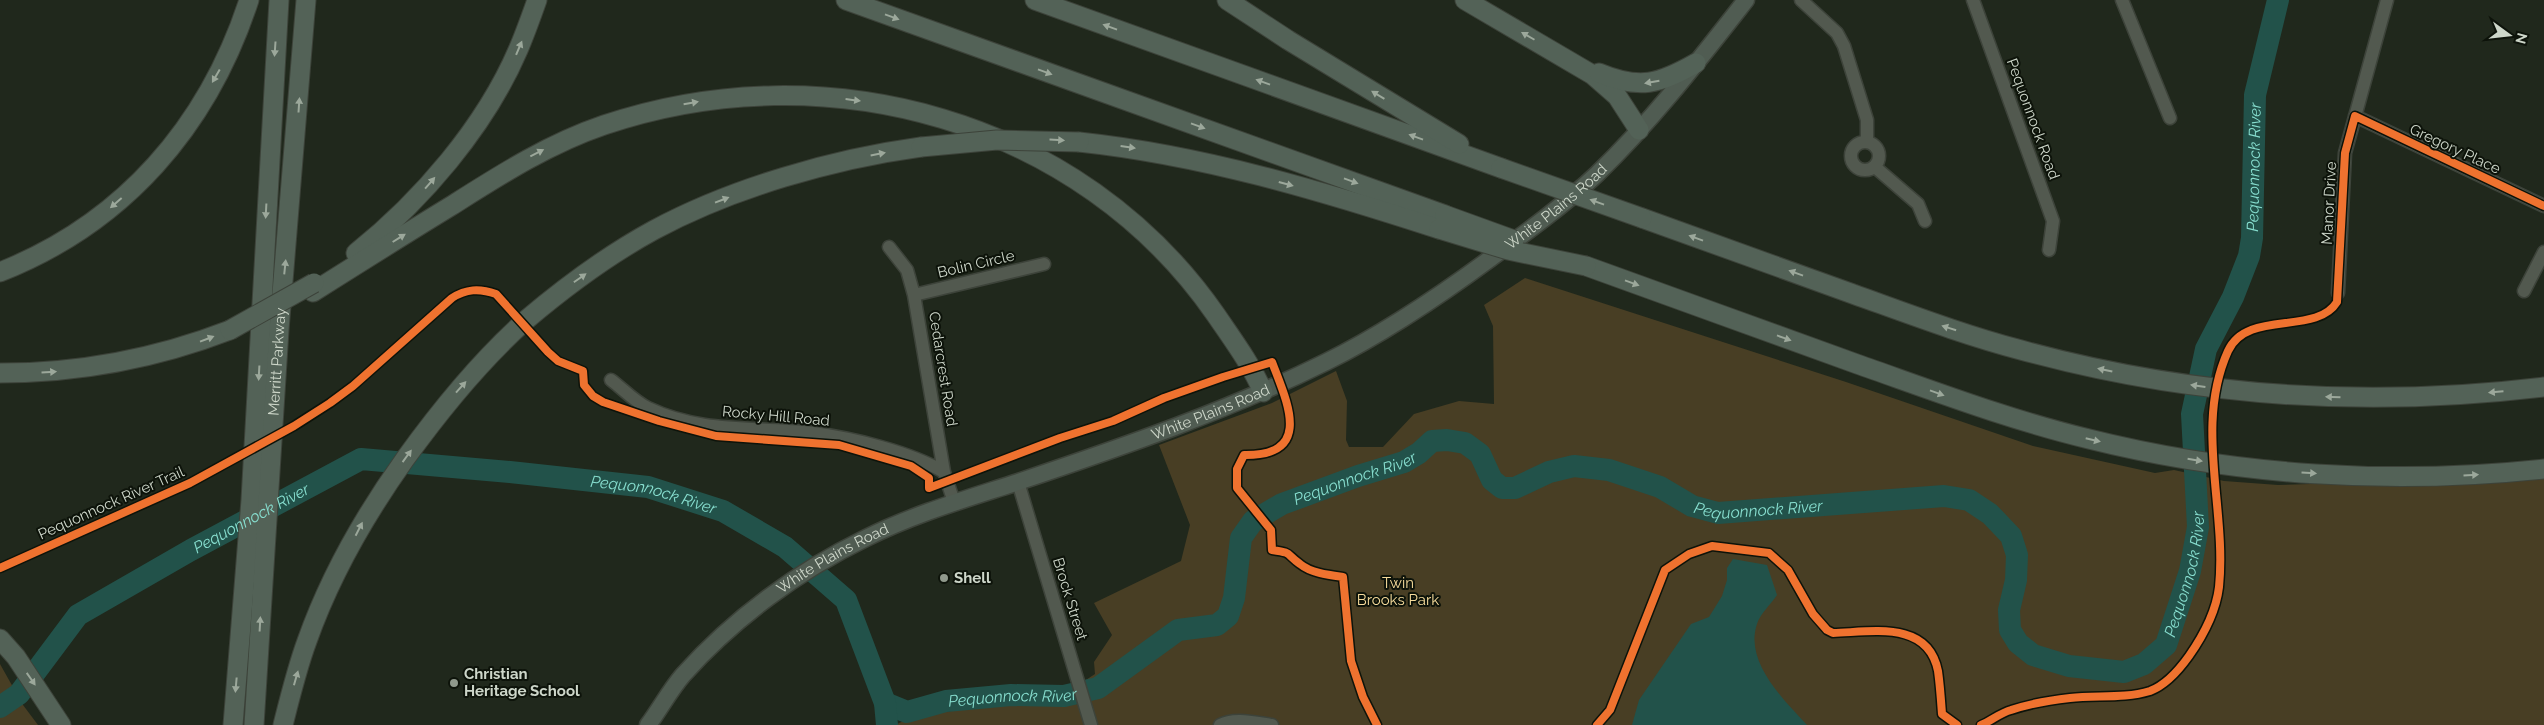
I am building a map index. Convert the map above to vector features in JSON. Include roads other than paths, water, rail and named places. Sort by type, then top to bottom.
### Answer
[{"type":"highway","points":[[0,272],[27,262],[69,240],[104,214],[145,178],[174,145],[197,109],[228,55],[249,0]]},
{"type":"highway","name":"Merritt Parkway","points":[[233,725],[248,549],[279,0]]},
{"type":"highway","name":"Merritt Parkway","points":[[254,725],[268,490],[306,0]]},
{"type":"highway","points":[[314,288],[368,243],[418,197],[463,142],[501,83],[518,51],[537,0]]},
{"type":"highway","points":[[846,0],[1442,222],[1586,266],[1994,412],[2089,439],[2146,452],[2260,469],[2333,474],[2422,476],[2544,469]]},
{"type":"highway","points":[[1035,0],[1979,338],[2065,361],[2153,379],[2264,393],[2331,397],[2421,397],[2544,387]]},
{"type":"highway","points":[[1226,0],[1288,40],[1498,166]]},
{"type":"highway","points":[[1465,0],[1570,60],[1611,89],[1624,105],[1639,130]]},
{"type":"highway","points":[[1570,60],[1612,78],[1635,84],[1657,82],[1696,63]]},
{"type":"highway","points":[[0,373],[69,370],[124,362],[165,352],[230,330],[314,288],[530,157],[579,134],[639,114],[704,101],[774,95],[844,98],[906,109],[986,133],[1042,159],[1099,194],[1138,225],[1185,273],[1249,364],[1263,392]]},
{"type":"highway","points":[[283,725],[310,632],[332,582],[364,520],[430,425],[459,388],[525,321],[603,262],[654,230],[698,210],[786,178],[867,156],[921,147],[997,140],[1079,142],[1146,150],[1203,162],[1348,201],[1442,222]]},
{"type":"highway","points":[[0,639],[16,657],[61,725]]},
{"type":"main road","name":"White Plains Road","points":[[648,725],[681,678],[736,623],[776,592],[839,552],[869,536],[954,502],[1018,482],[1263,392],[1397,325],[1549,216],[1596,174],[1639,130],[1746,0]]},
{"type":"street","points":[[1801,0],[1837,32],[1844,46],[1867,120],[1867,142]]},
{"type":"street","name":"Pequonnock Road","points":[[1973,0],[2053,221],[2049,250]]},
{"type":"street","points":[[2122,0],[2170,118]]},
{"type":"street","name":"Manor Drive","points":[[2338,293],[2345,153],[2386,0]]},
{"type":"street","name":"Gregory Place","points":[[2355,116],[2544,206]]},
{"type":"street","points":[[1867,142],[1876,147],[1879,152],[1878,163],[1870,170],[1859,169],[1852,161],[1853,150],[1861,143],[1867,142]]},
{"type":"street","points":[[1874,167],[1918,204],[1925,221]]},
{"type":"street","name":"Cedarcrest Road","points":[[889,247],[906,270],[914,295],[944,472],[954,502]]},
{"type":"street","points":[[2524,291],[2544,252]]},
{"type":"street","name":"Bolin Circle","points":[[914,295],[1044,264]]},
{"type":"street","name":"Rocky Hill Road","points":[[611,380],[646,407],[672,417],[713,427],[812,433],[926,461],[944,472]]},
{"type":"street","name":"Brock Street","points":[[1018,482],[1091,725]]},
{"type":"street","points":[[1220,725],[1227,722],[1250,722],[1272,725]]},
{"type":"water","points":[[1733,559],[1767,565],[1777,595],[1758,620],[1754,638],[1756,652],[1761,666],[1778,692],[1807,725],[1632,725],[1639,700],[1691,624],[1709,617],[1722,596],[1727,580],[1727,568]]},
{"type":"waterway","name":"Pequonnock River","points":[[885,703],[907,712],[946,701],[1011,695],[1064,696],[1098,688],[1178,630],[1217,625],[1228,616],[1234,598],[1241,538],[1253,521],[1282,504],[1358,476],[1404,462],[1419,453],[1432,441],[1447,440],[1465,443],[1480,454],[1492,480],[1502,488],[1515,488],[1549,472],[1574,466],[1609,470],[1660,487],[1692,506],[1718,513],[1944,496],[1969,500],[1990,514],[2011,536],[2017,555],[2016,580],[2009,610],[2010,630],[2018,643],[2033,655],[2069,666],[2124,672],[2144,664],[2166,645],[2190,571],[2198,527],[2192,414],[2206,349],[2233,297],[2249,256],[2252,238],[2255,95],[2278,0]]},
{"type":"waterway","name":"Pequonnock River","points":[[0,707],[19,694],[78,615],[191,550],[361,459],[510,472],[648,487],[723,511],[785,547],[846,600],[885,703],[887,725]]},
{"type":"place","name":"Shell","points":[[944,578]]},
{"type":"place","name":"Christian Heritage School","points":[[454,683]]},
{"type":"park label","name":"Twin Brooks Park","points":[[1398,592]]}]
